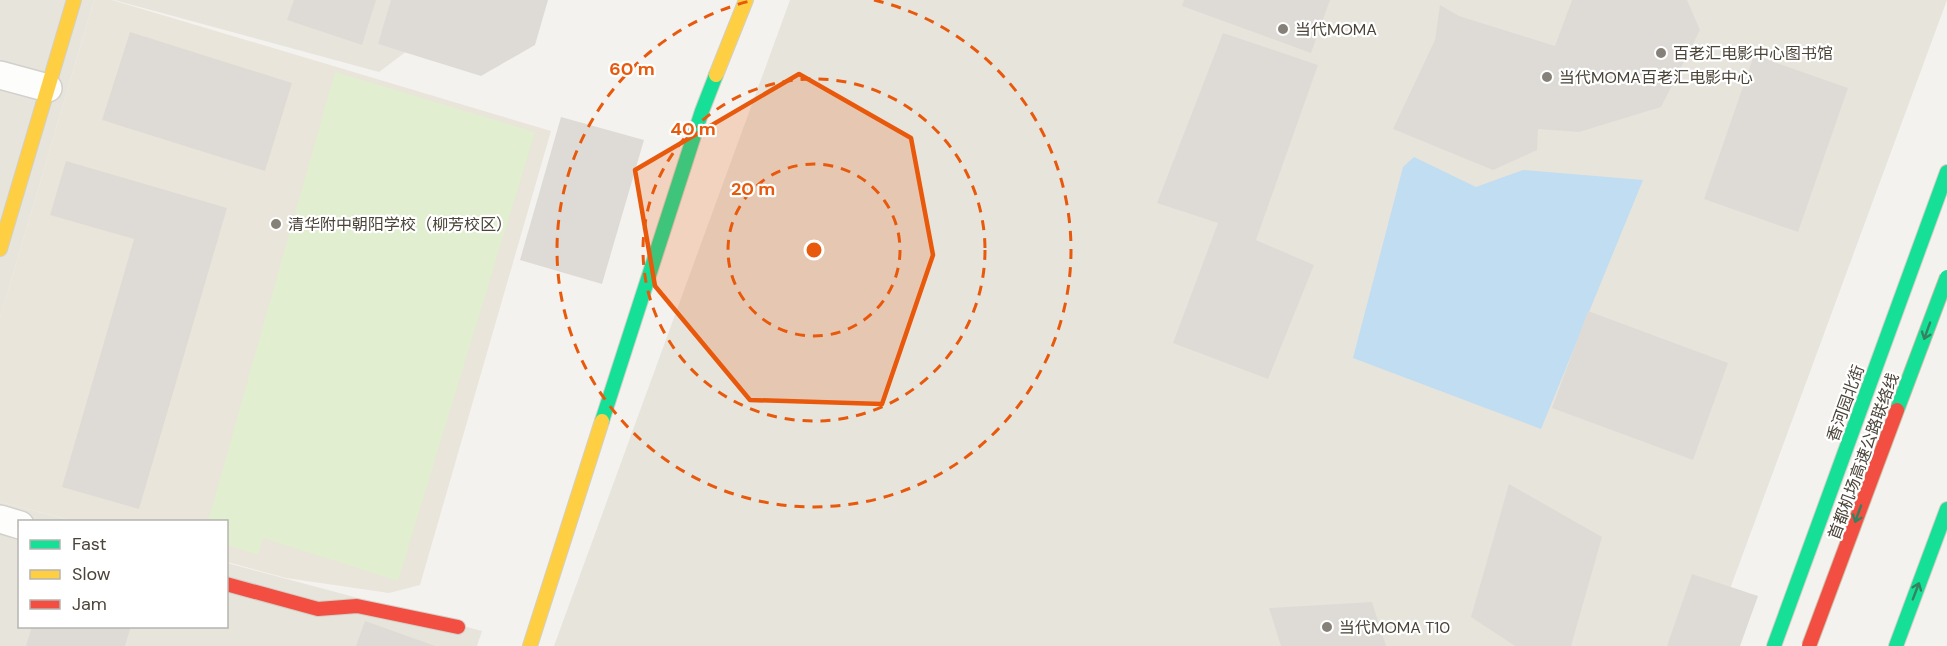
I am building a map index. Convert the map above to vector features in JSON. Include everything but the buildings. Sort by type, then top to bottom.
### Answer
[{"type":"main road","points":[[0,249],[74,0]]},
{"type":"main road","points":[[530,646],[702,111],[746,0]]},
{"type":"main road","name":"香河园北街","points":[[1774,646],[1947,172]]},
{"type":"main road","name":"首都机场高速公路联络线","points":[[1809,646],[1947,277]]},
{"type":"main road","points":[[1896,646],[1947,509]]},
{"type":"main road","points":[[228,585],[318,609],[357,606],[458,627]]},
{"type":"street","points":[[0,75],[48,88]]},
{"type":"street","points":[[0,519],[18,524]]},
{"type":"highlighted area","points":[[799,74],[911,138],[933,255],[882,404],[750,400],[655,286],[635,170]]},
{"type":"shaded area","points":[[0,0],[94,0],[0,318]]},
{"type":"shaded area","name":"清华附中朝阳学校（柳芳校区）","points":[[94,0],[112,0],[551,131],[420,585],[389,593],[286,578],[228,562],[228,520],[70,520],[0,502],[0,318]]},
{"type":"shaded area","points":[[114,0],[475,0],[379,72]]},
{"type":"shaded area","name":"当代MOMA","points":[[790,0],[1947,0],[1709,646],[554,646]]},
{"type":"shaded area","points":[[0,502],[69,520],[18,520],[18,628],[228,628],[228,563],[482,631],[477,646],[0,646]]},
{"type":"green space","points":[[335,72],[535,132],[398,581],[263,538],[258,555],[228,545],[228,520],[208,520]]},
{"type":"water","points":[[1414,157],[1476,187],[1523,170],[1643,180],[1541,429],[1353,358],[1403,167]]},
{"type":"pier","points":[[1947,395],[1947,560],[1916,646],[1851,646]]},
{"type":"traffic: fast","points":[[602,421],[702,111],[716,75]]},
{"type":"traffic: fast","points":[[1774,646],[1947,172]]},
{"type":"traffic: fast","points":[[1897,410],[1947,277]]},
{"type":"traffic: fast","points":[[1896,646],[1947,509]]},
{"type":"traffic: slow","points":[[0,249],[74,0]]},
{"type":"traffic: slow","points":[[716,75],[746,0]]},
{"type":"traffic: slow","points":[[530,646],[602,421]]},
{"type":"traffic: jam","points":[[1809,646],[1897,410]]},
{"type":"traffic: jam","points":[[228,585],[318,609],[357,606],[458,627]]},
{"type":"place","name":"当代MOMA","points":[[1283,29]]},
{"type":"place","name":"百老汇电影中心图书馆","points":[[1661,53]]},
{"type":"place","name":"当代MOMA百老汇电影中心","points":[[1547,77]]},
{"type":"place","name":"清华附中朝阳学校（柳芳校区）","points":[[276,224]]},
{"type":"place","name":"当代MOMA T10","points":[[1327,627]]}]
